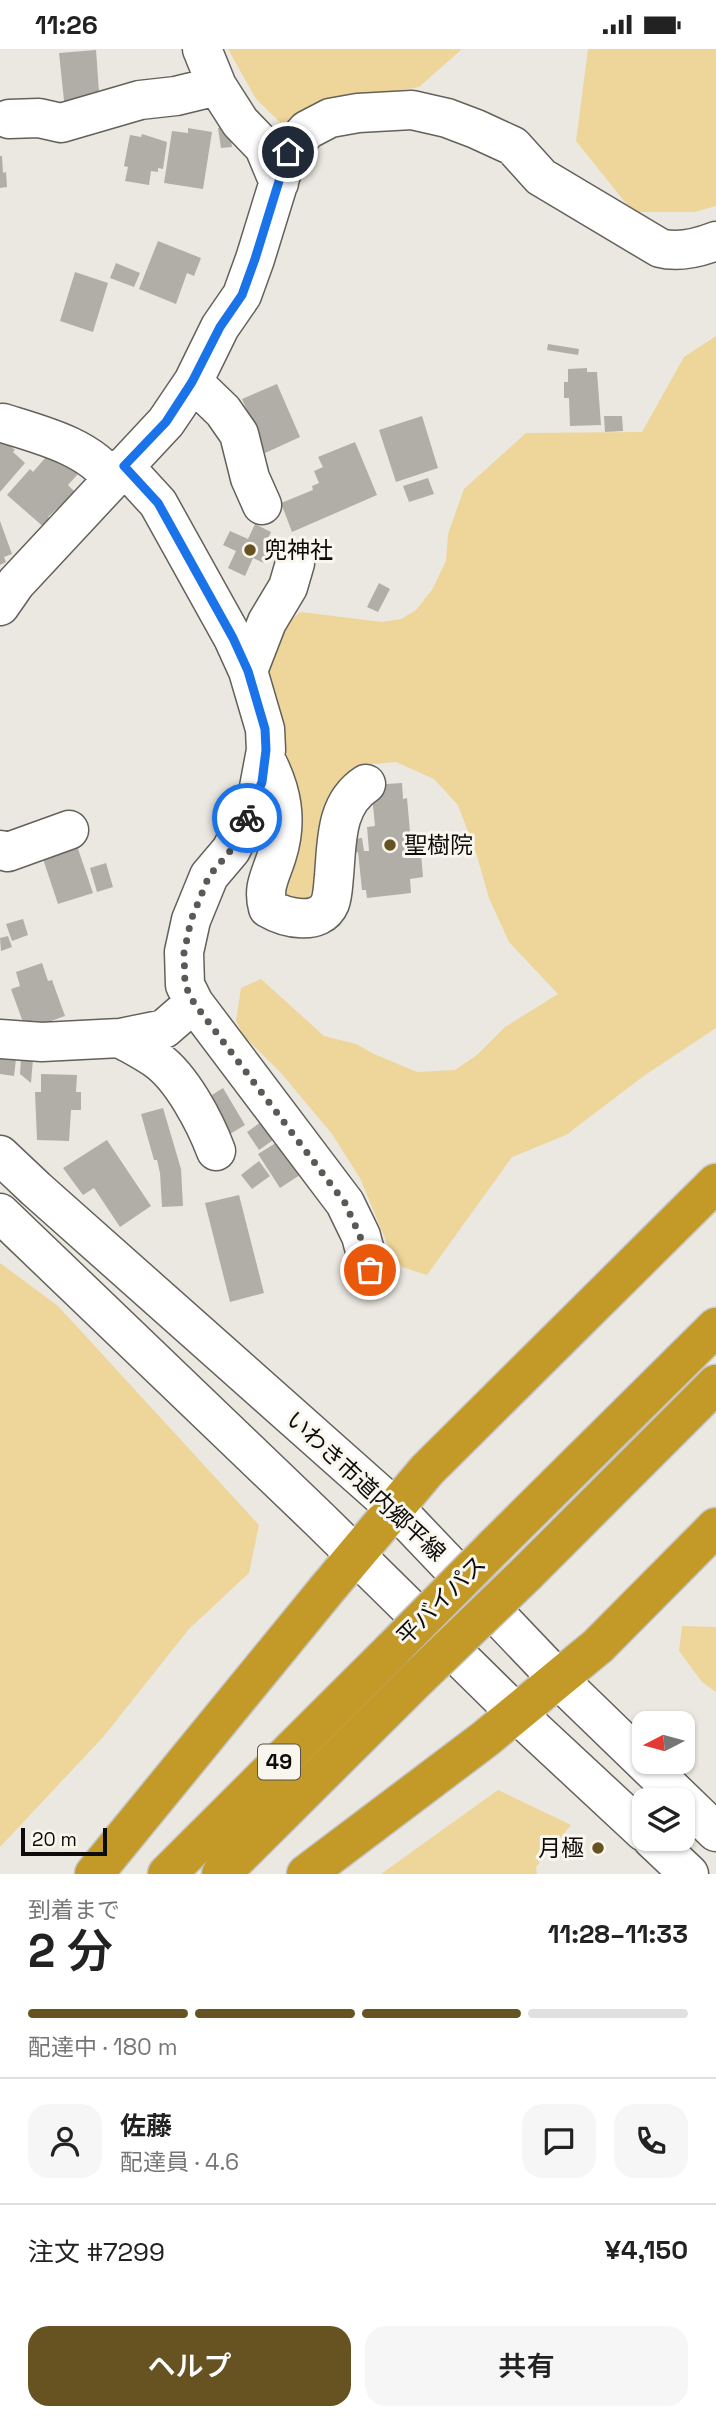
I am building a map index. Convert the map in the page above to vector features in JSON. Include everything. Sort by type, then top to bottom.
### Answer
[{"type":"highway","points":[[94,1874],[427,1470],[716,1183]]},
{"type":"highway","name":"平バイパス","points":[[167,1874],[716,1327]]},
{"type":"highway","name":"平バイパス","points":[[221,1874],[716,1384]]},
{"type":"highway","points":[[306,1874],[516,1713],[598,1646],[716,1527]]},
{"type":"street","points":[[202,49],[217,86],[240,122],[264,147],[279,183]]},
{"type":"street","points":[[9,119],[39,118],[61,123],[140,100],[176,96],[217,86]]},
{"type":"street","points":[[0,606],[16,583],[166,422],[192,382],[220,327],[242,295],[288,152],[307,130],[330,118],[358,113],[412,110],[447,118],[513,146],[541,177],[660,249],[687,249],[716,241]]},
{"type":"street","points":[[192,382],[223,411],[239,434],[250,478],[262,505]]},
{"type":"street","points":[[3,423],[62,443],[104,468],[118,473],[158,503],[233,638],[248,671],[265,729],[265,758],[257,798],[231,850],[209,876],[191,920],[184,953],[185,985],[194,1003],[345,1203],[360,1236],[370,1270]]},
{"type":"street","points":[[248,671],[267,622],[288,587],[295,563]]},
{"type":"street","points":[[265,758],[277,781],[281,796],[283,826],[264,895],[268,908],[282,915],[310,918],[329,905],[340,820],[354,792],[366,784]]},
{"type":"street","points":[[0,850],[8,852],[69,830]]},
{"type":"street","points":[[0,1039],[42,1042],[120,1038],[164,1030],[194,1003]]},
{"type":"street","points":[[120,1038],[159,1062],[176,1080],[188,1097],[216,1151]]},
{"type":"street","name":"いわき市道内郷平線","points":[[0,1155],[395,1508],[558,1679],[716,1832]]},
{"type":"street","points":[[0,1213],[319,1519],[516,1713],[632,1821]]},
{"type":"street","points":[[665,1851],[689,1874]]},
{"type":"shaded area","points":[[228,49],[462,49],[419,87],[324,103],[283,125],[256,99]]},
{"type":"shaded area","points":[[588,49],[716,49],[716,206],[694,212],[633,212],[576,141]]},
{"type":"shaded area","points":[[716,336],[716,1028],[645,1075],[566,1135],[512,1157],[427,1275],[402,1267],[389,1248],[360,1178],[332,1134],[281,1073],[244,1036],[236,1021],[241,988],[261,979],[324,1036],[356,1044],[417,1072],[455,1070],[477,1055],[505,1027],[558,994],[509,942],[489,898],[458,805],[434,779],[396,762],[362,765],[336,787],[322,821],[313,890],[305,903],[279,898],[265,682],[275,631],[301,612],[382,622],[401,619],[416,610],[432,590],[446,561],[448,534],[464,489],[526,433],[642,432],[684,357]]},
{"type":"shaded area","points":[[0,1263],[58,1306],[259,1525],[249,1573],[189,1629],[104,1736],[0,1847]]},
{"type":"shaded area","points":[[682,1626],[716,1627],[716,1692],[702,1682],[679,1651]]},
{"type":"shaded area","points":[[498,1790],[571,1825],[536,1867],[537,1874],[381,1874]]},
{"type":"building","points":[[96,50],[99,92],[90,93],[90,108],[65,110],[59,53]]},
{"type":"building","points":[[229,126],[232,147],[221,148],[218,128]]},
{"type":"building","points":[[188,128],[212,132],[203,189],[164,183],[172,131],[188,133]]},
{"type":"building","points":[[142,134],[167,142],[163,169],[158,168],[158,172],[151,171],[149,185],[125,181],[128,167],[124,166],[130,135],[141,137]]},
{"type":"building","points":[[0,156],[3,173],[6,172],[7,187],[0,188]]},
{"type":"building","points":[[158,241],[201,258],[194,276],[187,273],[176,304],[139,289]]},
{"type":"building","points":[[116,263],[140,273],[134,287],[110,278]]},
{"type":"building","points":[[75,272],[108,283],[93,332],[60,321]]},
{"type":"building","points":[[548,344],[579,349],[578,355],[547,350]]},
{"type":"building","points":[[587,368],[587,372],[597,372],[601,425],[570,426],[569,398],[564,398],[564,382],[568,382],[568,369]]},
{"type":"building","points":[[277,384],[300,437],[265,453],[242,399]]},
{"type":"building","points":[[422,416],[438,468],[396,482],[379,430]]},
{"type":"building","points":[[604,416],[622,416],[623,431],[605,432]]},
{"type":"building","points":[[0,437],[25,463],[0,492]]},
{"type":"building","points":[[355,442],[377,495],[292,532],[281,503],[313,490],[312,486],[319,483],[314,471],[323,467],[318,457]]},
{"type":"building","points":[[52,450],[78,474],[68,485],[75,492],[48,517],[61,528],[54,536],[7,495],[30,469],[33,472]]},
{"type":"building","points":[[428,478],[434,494],[409,502],[403,486]]},
{"type":"building","points":[[0,521],[12,554],[4,557],[6,562],[0,565]]},
{"type":"building","name":"兜神社","points":[[255,524],[271,532],[264,548],[270,551],[264,563],[253,558],[245,576],[228,568],[236,551],[223,545],[230,531],[248,539]]},
{"type":"building","points":[[379,583],[390,589],[378,612],[367,607]]},
{"type":"building","name":"聖樹院","points":[[402,783],[403,799],[407,798],[412,854],[421,853],[423,877],[410,879],[411,893],[367,898],[366,890],[362,890],[358,852],[354,853],[353,839],[362,838],[364,851],[369,851],[367,827],[375,826],[371,785]]},
{"type":"building","points":[[74,837],[93,893],[58,904],[41,853]]},
{"type":"building","points":[[106,863],[113,887],[97,892],[90,868]]},
{"type":"building","points":[[23,919],[28,935],[12,941],[6,924]]},
{"type":"building","points":[[8,936],[12,947],[1,951],[0,938]]},
{"type":"building","points":[[42,963],[48,981],[52,980],[65,1016],[31,1028],[24,1025],[11,989],[20,986],[16,972]]},
{"type":"building","points":[[0,1057],[16,1059],[14,1076],[0,1074]]},
{"type":"building","points":[[21,1058],[33,1059],[31,1083],[20,1074]]},
{"type":"building","points":[[41,1074],[77,1075],[76,1092],[81,1092],[81,1110],[71,1110],[69,1141],[37,1140],[35,1092],[41,1092]]},
{"type":"building","points":[[223,1088],[245,1125],[225,1137],[204,1100]]},
{"type":"building","points":[[163,1108],[181,1169],[183,1206],[162,1207],[160,1173],[141,1114]]},
{"type":"building","points":[[264,1120],[276,1138],[259,1150],[247,1132]]},
{"type":"building","points":[[107,1140],[151,1206],[120,1227],[94,1188],[83,1195],[63,1168]]},
{"type":"building","points":[[279,1141],[300,1175],[280,1188],[258,1154]]},
{"type":"building","points":[[259,1161],[270,1176],[252,1189],[241,1175]]},
{"type":"building","points":[[239,1195],[264,1293],[230,1302],[205,1203]]},
{"type":"way so far","points":[[247,818],[231,850],[209,876],[191,920],[184,953],[185,985],[194,1003],[345,1203],[360,1236],[370,1270]]},
{"type":"place","name":"兜神社","points":[[250,550]]},
{"type":"place","name":"聖樹院","points":[[390,845]]},
{"type":"place","name":"月極","points":[[598,1848]]},
{"type":"route","points":[[247,818],[262,782],[266,750],[265,729],[248,671],[233,638],[158,503],[124,466],[166,422],[192,382],[220,327],[242,295],[288,152]]}]
